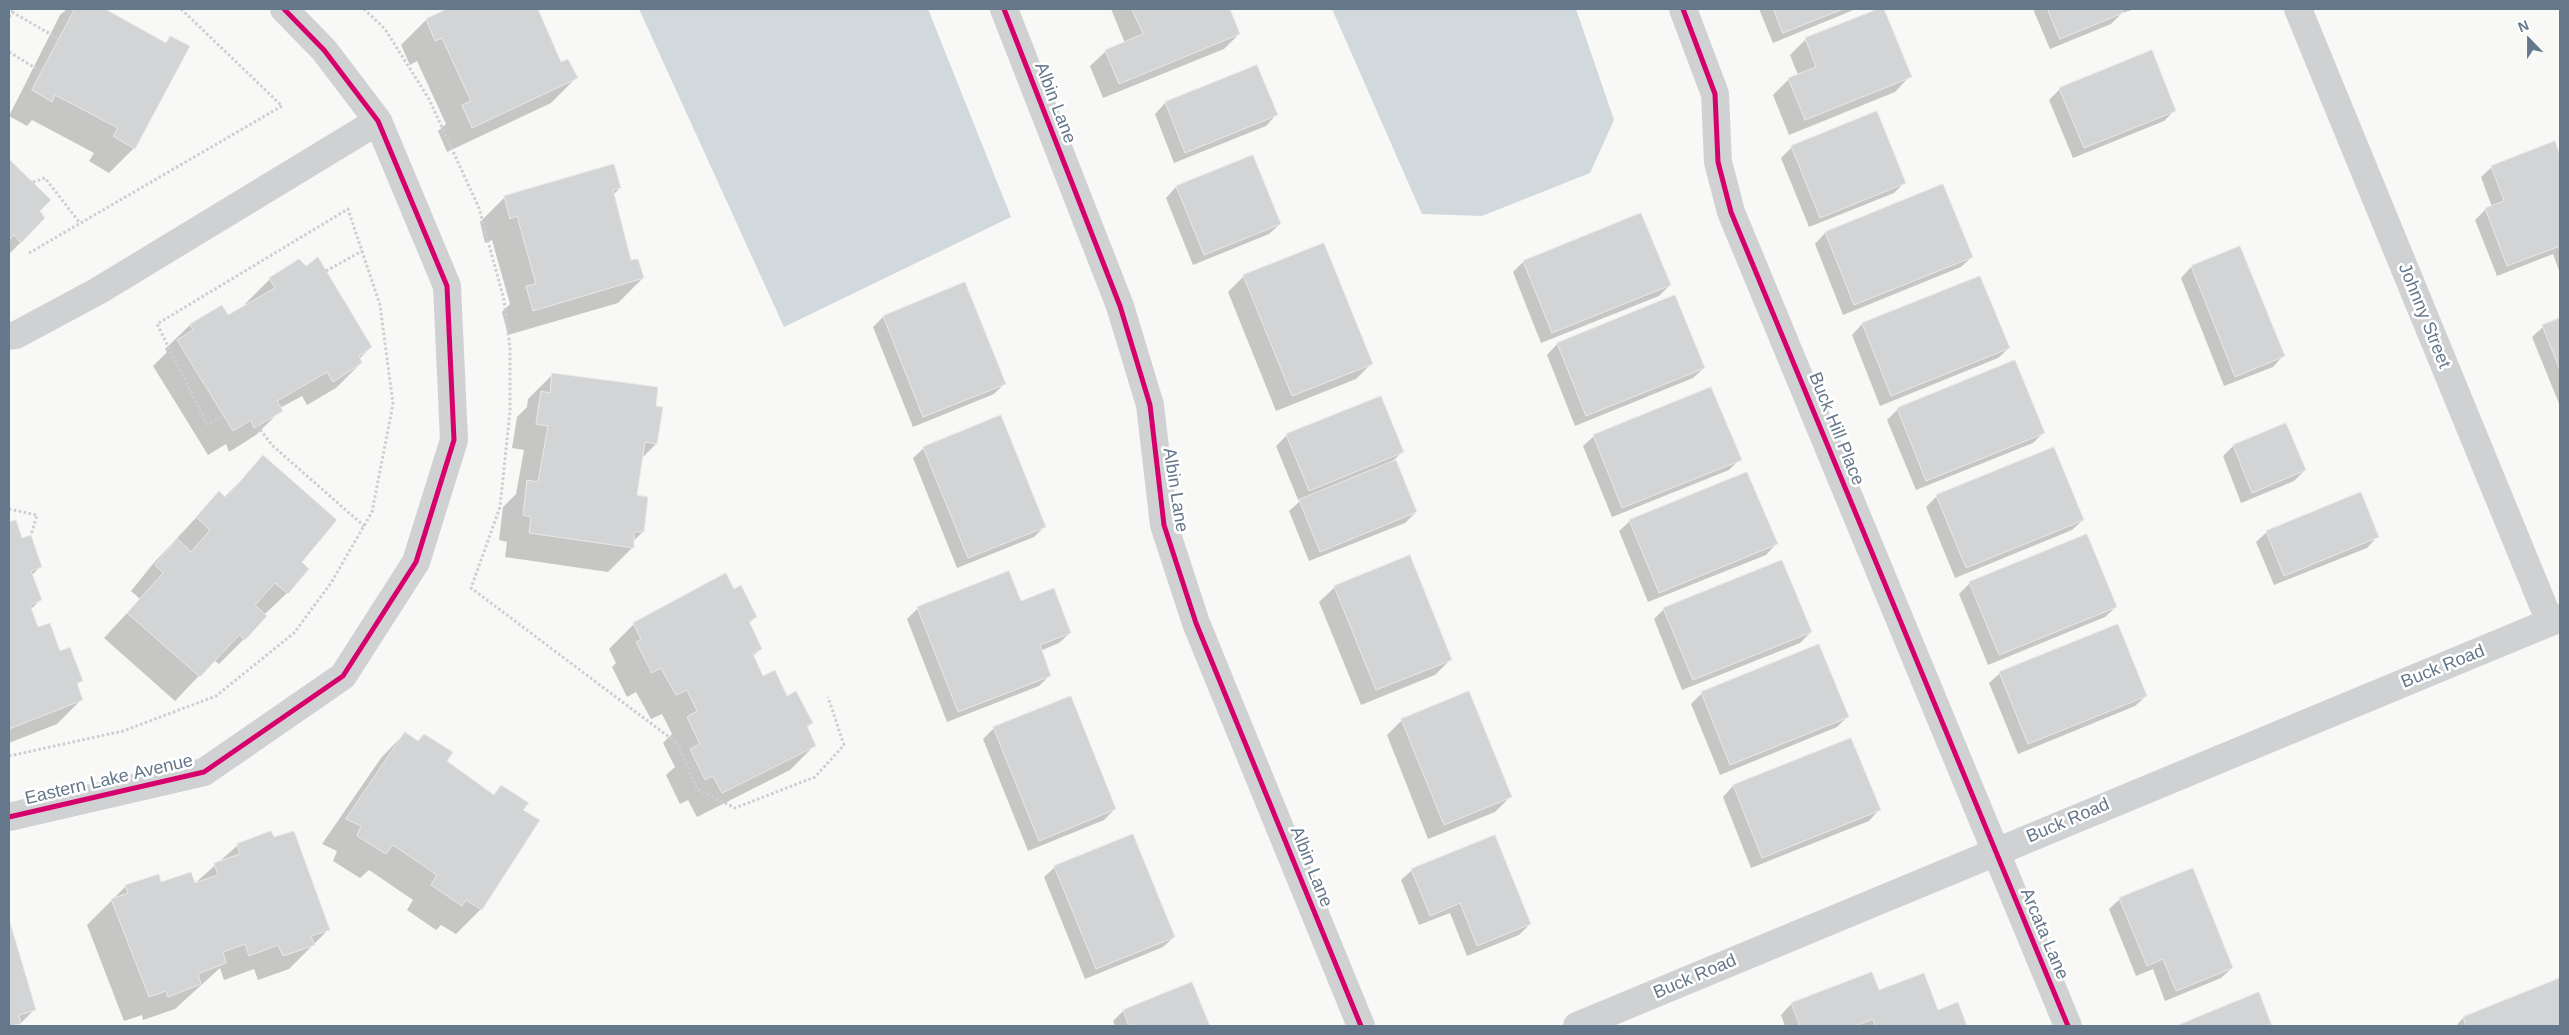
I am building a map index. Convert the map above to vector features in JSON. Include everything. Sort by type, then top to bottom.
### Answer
[{"type":"street","name":"Eastern Lake Avenue","points":[[9,817],[204,772],[344,676],[416,562],[454,440],[447,286],[378,122],[324,50],[284,9]]},
{"type":"street","name":"Albin Lane","points":[[1004,9],[1120,306],[1150,405],[1164,525],[1196,623],[1361,1026]]},
{"type":"street","name":"Buck Hill Place","points":[[1682,9],[1715,94],[1718,162],[1732,212],[1995,852]]},
{"type":"street","name":"Johnny Street","points":[[2298,9],[2555,620]]},
{"type":"street","points":[[9,336],[16,335],[98,291],[378,122]]},
{"type":"street","name":"Buck Road","points":[[1577,1026],[2555,620]]},
{"type":"street","name":"Arcata Lane","points":[[1995,852],[2068,1026]]},
{"type":"path","points":[[29,253],[282,106],[181,9]]},
{"type":"path","points":[[364,9],[385,29],[429,98],[479,208],[504,300],[510,348],[510,411],[500,507],[471,588],[677,743],[697,789],[735,808],[815,777],[844,745],[828,698]]},
{"type":"path","points":[[9,17],[13,10],[59,39]]},
{"type":"path","points":[[9,52],[42,72]]},
{"type":"path","points":[[33,182],[45,178],[80,223]]},
{"type":"path","points":[[9,756],[122,731],[216,696],[294,633],[331,583],[372,512],[393,404],[380,305],[348,209],[157,324],[207,424],[224,416]]},
{"type":"path","points":[[326,271],[362,251]]},
{"type":"path","points":[[257,426],[273,446],[364,527]]},
{"type":"path","points":[[9,508],[37,515],[31,535]]},
{"type":"shaded area","points":[[639,9],[928,9],[1011,217],[784,327]]},
{"type":"shaded area","points":[[1332,9],[1576,9],[1614,120],[1590,173],[1482,216],[1422,214]]},
{"type":"building","points":[[75,9],[105,9],[166,43],[170,36],[190,46],[135,149],[113,136],[118,128],[55,95],[52,102],[32,90]]},
{"type":"building","points":[[447,9],[538,9],[561,62],[568,59],[578,78],[472,128],[462,105],[471,101],[442,38],[435,41],[426,19]]},
{"type":"building","points":[[1132,9],[1230,9],[1240,34],[1119,84],[1105,50],[1143,34]]},
{"type":"building","points":[[1774,9],[1843,9],[1783,33]]},
{"type":"building","points":[[1878,9],[1884,9],[1912,77],[1805,120],[1788,78],[1816,67],[1805,38]]},
{"type":"building","points":[[2048,9],[2122,9],[2123,13],[2060,39]]},
{"type":"building","points":[[2152,50],[2176,111],[2084,148],[2059,88]]},
{"type":"building","points":[[1257,65],[1278,115],[1185,153],[1165,102]]},
{"type":"building","points":[[1877,111],[1906,183],[1820,218],[1791,146]]},
{"type":"building","points":[[2555,141],[2560,156],[2560,246],[2507,266],[2485,208],[2504,201],[2491,166]]},
{"type":"building","points":[[1253,155],[1281,224],[1204,255],[1176,186]]},
{"type":"building","points":[[9,159],[51,200],[40,211],[45,218],[21,243],[14,235],[9,240]]},
{"type":"building","points":[[614,164],[621,188],[613,190],[631,260],[638,259],[644,278],[533,311],[526,286],[536,284],[517,216],[510,219],[504,196]]},
{"type":"building","points":[[1943,184],[1973,257],[1854,305],[1825,232]]},
{"type":"building","points":[[1641,213],[1671,285],[1552,333],[1523,261]]},
{"type":"building","points":[[1324,243],[1373,364],[1292,396],[1243,275]]},
{"type":"building","points":[[2240,246],[2285,356],[2235,377],[2191,266]]},
{"type":"building","points":[[318,257],[372,347],[359,356],[362,363],[333,382],[327,372],[277,401],[283,411],[254,428],[251,420],[233,431],[177,340],[193,330],[190,324],[222,305],[228,315],[275,288],[269,278],[299,259],[306,266]]},
{"type":"building","points":[[1980,276],[2010,348],[1891,396],[1862,323]]},
{"type":"building","points":[[965,282],[1006,384],[923,417],[883,316]]},
{"type":"building","points":[[1675,295],[1705,368],[1586,416],[1557,343]]},
{"type":"building","points":[[2560,318],[2560,370],[2542,325]]},
{"type":"building","points":[[2015,360],[2045,433],[1926,481],[1897,408]]},
{"type":"building","points":[[552,373],[658,387],[656,406],[663,407],[657,444],[645,442],[637,495],[648,497],[644,532],[634,532],[634,548],[529,533],[531,517],[523,515],[527,480],[538,482],[548,426],[536,424],[541,391],[550,393]]},
{"type":"building","points":[[1711,387],[1742,460],[1622,508],[1593,435]]},
{"type":"building","points":[[1381,396],[1404,452],[1309,491],[1286,434]]},
{"type":"building","points":[[1001,415],[1046,527],[968,558],[923,447]]},
{"type":"building","points":[[2286,423],[2306,470],[2252,493],[2233,445]]},
{"type":"building","points":[[2054,447],[2084,520],[1966,568],[1936,495]]},
{"type":"building","points":[[263,455],[337,520],[302,562],[309,569],[288,594],[275,583],[255,605],[267,616],[245,640],[239,635],[200,677],[127,613],[163,573],[155,565],[177,538],[191,552],[210,530],[196,517],[219,491],[226,498]]},
{"type":"building","points":[[1396,460],[1417,512],[1320,552],[1299,500]]},
{"type":"building","points":[[1747,472],[1778,544],[1659,593],[1629,520]]},
{"type":"building","points":[[2361,492],[2379,537],[2284,576],[2266,531]]},
{"type":"building","points":[[16,520],[22,538],[31,535],[42,567],[31,571],[42,600],[30,605],[38,627],[50,623],[60,651],[70,647],[83,681],[77,683],[83,700],[9,729],[9,522]]},
{"type":"building","points":[[2087,534],[2117,607],[1999,655],[1969,582]]},
{"type":"building","points":[[1410,555],[1452,660],[1376,690],[1334,586]]},
{"type":"building","points":[[1782,560],[1812,632],[1693,680],[1663,608]]},
{"type":"building","points":[[1009,571],[1021,601],[1054,588],[1071,633],[1040,645],[1051,676],[958,712],[917,607]]},
{"type":"building","points":[[726,573],[734,589],[741,585],[757,617],[749,621],[762,649],[753,654],[763,676],[775,670],[787,696],[796,691],[813,723],[807,726],[816,746],[722,793],[713,776],[705,780],[690,749],[700,744],[687,717],[697,711],[687,690],[676,695],[661,668],[652,673],[636,642],[641,639],[633,623]]},
{"type":"building","points":[[2118,624],[2147,696],[2028,744],[1999,672]]},
{"type":"building","points":[[1819,644],[1849,717],[1730,765],[1701,692]]},
{"type":"building","points":[[1469,691],[1512,797],[1444,825],[1401,719]]},
{"type":"building","points":[[1071,696],[1116,809],[1039,841],[993,727]]},
{"type":"building","points":[[405,732],[418,741],[424,734],[453,752],[447,761],[494,795],[501,785],[529,803],[523,810],[540,820],[482,910],[466,900],[462,906],[431,885],[437,875],[393,845],[386,854],[357,836],[361,826],[346,819]]},
{"type":"building","points":[[1851,738],[1881,810],[1762,858],[1733,785]]},
{"type":"building","points":[[271,831],[274,837],[294,831],[330,930],[311,936],[315,945],[283,956],[278,945],[249,956],[245,944],[223,952],[226,963],[198,974],[201,984],[168,997],[166,991],[149,997],[111,899],[128,893],[125,885],[159,874],[161,882],[191,872],[195,883],[218,875],[214,863],[240,854],[237,844]]},
{"type":"building","points":[[1133,834],[1175,937],[1096,969],[1054,866]]},
{"type":"building","points":[[1495,835],[1531,924],[1477,946],[1460,903],[1430,916],[1411,869]]},
{"type":"building","points":[[2193,868],[2233,968],[2176,991],[2163,959],[2147,966],[2119,898]]},
{"type":"building","points":[[9,919],[36,1010],[19,1015],[21,1024],[10,1026]]},
{"type":"building","points":[[1872,972],[1879,990],[1924,973],[1938,1010],[1958,1002],[1967,1026],[1875,1026],[1873,1019],[1855,1026],[1800,1026],[1791,1003]]},
{"type":"building","points":[[2560,978],[2560,1026],[2466,1026],[2463,1017]]},
{"type":"building","points":[[1192,982],[1210,1026],[1129,1026],[1123,1010]]},
{"type":"building","points":[[2259,992],[2272,1026],[2176,1026]]},
{"type":"cycle path","points":[[9,817],[204,772],[343,676],[416,562],[454,440],[447,286],[378,121],[324,50],[284,9]]},
{"type":"cycle path","points":[[1004,9],[1120,306],[1150,405],[1164,525],[1196,623],[1361,1026]]},
{"type":"cycle path","points":[[1683,9],[1715,94],[1718,162],[1731,212],[2068,1026]]}]
